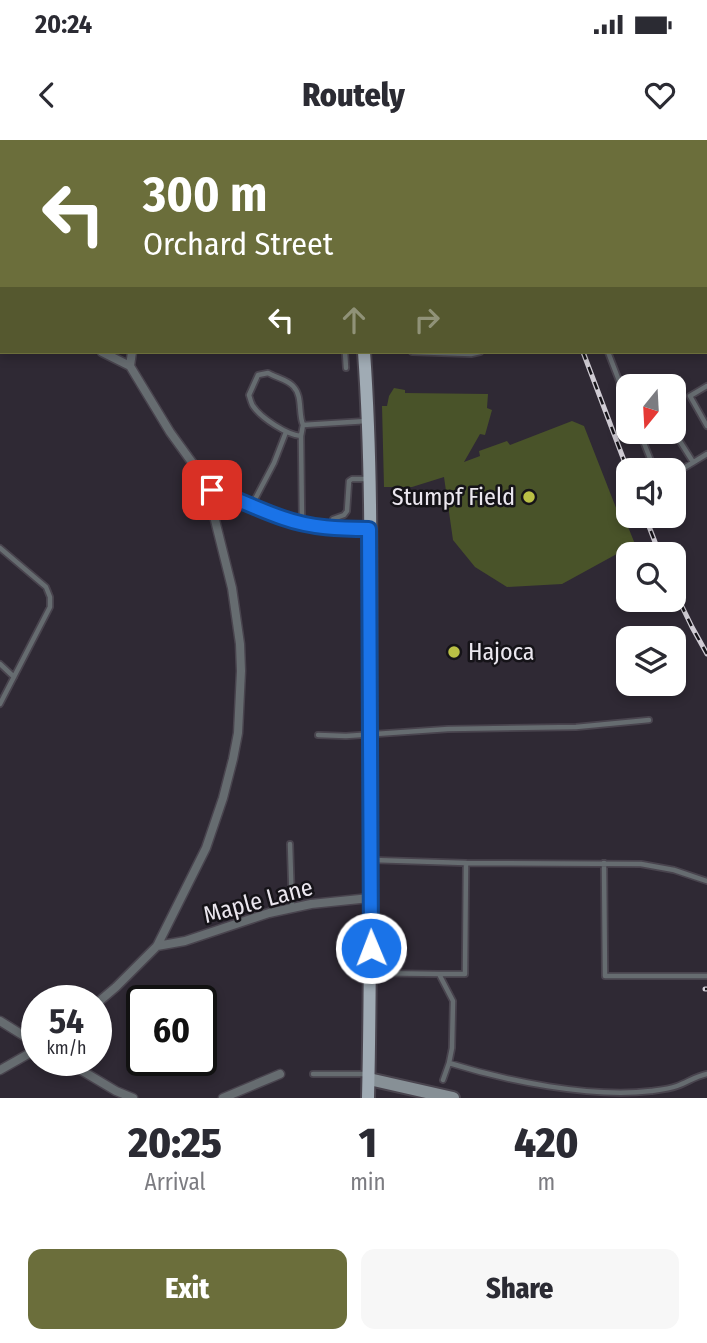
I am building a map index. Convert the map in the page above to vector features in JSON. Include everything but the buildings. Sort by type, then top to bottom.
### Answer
[{"type":"main road","points":[[364,354],[369,479],[369,1098]]},
{"type":"main road","points":[[369,1077],[453,1098]]},
{"type":"street","points":[[106,354],[130,366],[170,432],[212,490],[218,535],[232,588],[240,644],[238,733],[215,825],[157,946],[112,990]]},
{"type":"street","points":[[130,366],[132,354]]},
{"type":"street","points":[[212,490],[302,524],[369,529]]},
{"type":"street","name":"Maple Lane","points":[[157,946],[185,941],[269,913],[370,898]]},
{"type":"street","points":[[0,1021],[21,1035]]},
{"type":"street","points":[[0,1070],[21,1056]]},
{"type":"street","points":[[223,1098],[280,1074]]},
{"type":"street","points":[[91,1076],[133,1098]]},
{"type":"lane","points":[[345,354],[346,368]]},
{"type":"lane","points":[[609,354],[616,374]]},
{"type":"lane","points":[[301,436],[286,432],[251,405],[249,395],[258,375],[268,373],[293,385],[298,394],[303,425],[302,524]]},
{"type":"lane","points":[[707,386],[690,396],[707,426]]},
{"type":"lane","points":[[303,425],[368,421]]},
{"type":"lane","points":[[252,505],[274,463],[286,432]]},
{"type":"lane","points":[[682,444],[693,462]]},
{"type":"lane","points":[[686,466],[707,454]]},
{"type":"lane","points":[[330,528],[334,519],[347,511],[349,481],[369,479]]},
{"type":"lane","points":[[0,548],[46,586],[51,602],[0,704]]},
{"type":"lane","points":[[0,664],[14,677]]},
{"type":"lane","points":[[317,735],[576,727],[649,720]]},
{"type":"lane","points":[[290,844],[292,908]]},
{"type":"lane","points":[[370,860],[640,864],[674,870],[707,881]]},
{"type":"lane","points":[[371,972],[465,974],[466,863]]},
{"type":"lane","points":[[604,863],[605,976],[707,976]]},
{"type":"lane","points":[[439,974],[453,1001],[452,1048],[443,1080]]},
{"type":"lane","points":[[449,1063],[491,1076],[568,1089],[627,1093],[675,1087],[707,1074]]},
{"type":"lane","points":[[313,1074],[369,1077]]},
{"type":"green space","name":"Stumpf Field","points":[[394,388],[405,390],[405,393],[488,394],[487,408],[492,410],[485,435],[480,434],[464,462],[480,456],[479,451],[507,441],[510,445],[572,421],[584,426],[616,508],[616,528],[628,528],[634,542],[616,542],[616,554],[562,584],[507,587],[475,567],[453,540],[444,477],[412,487],[384,487],[382,406],[387,406]]},
{"type":"railway","points":[[584,354],[623,458]]},
{"type":"railway","points":[[650,528],[655,542]]},
{"type":"railway","points":[[685,612],[707,654]]},
{"type":"place","name":"Stumpf Field","points":[[529,497]]},
{"type":"place","name":"Hajoca","points":[[454,652]]},
{"type":"route","points":[[212,490],[302,524],[369,529],[371,948]]}]
